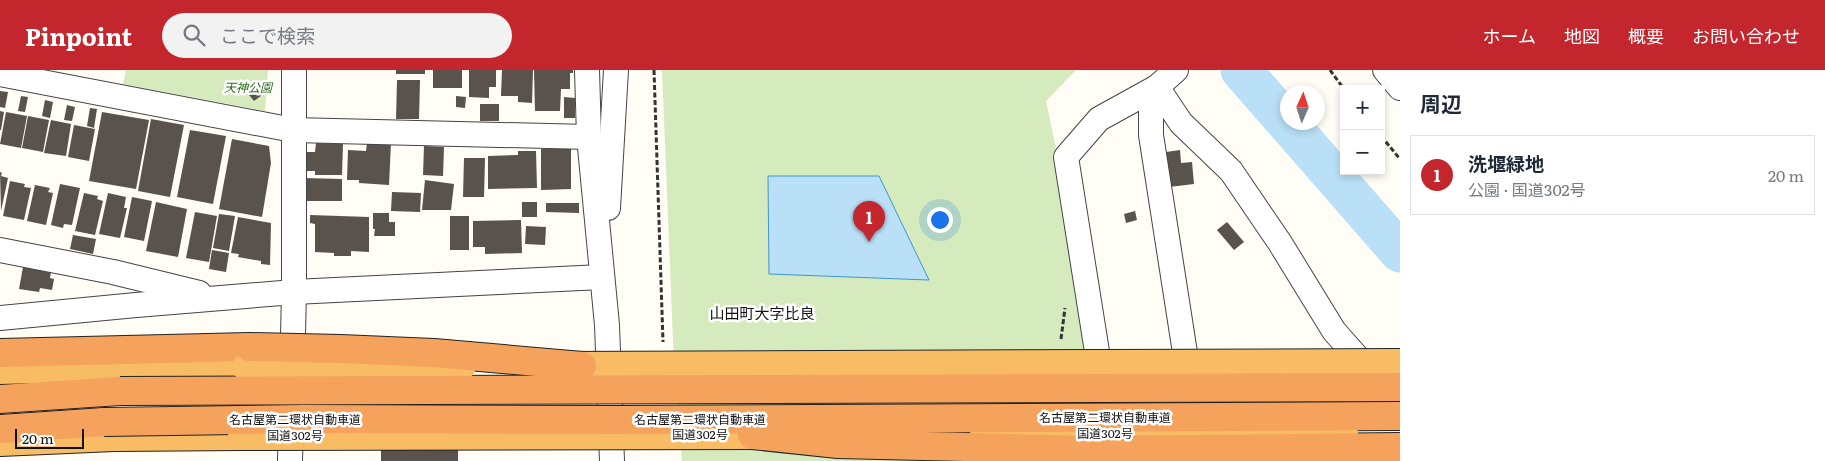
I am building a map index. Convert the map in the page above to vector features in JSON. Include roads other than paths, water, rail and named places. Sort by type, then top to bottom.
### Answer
[{"type":"highway","points":[[2,359],[248,357],[341,349],[434,353],[582,366],[1400,363]]},
{"type":"highway","points":[[1312,387],[1400,379]]},
{"type":"highway","points":[[0,399],[120,391],[1400,387]]},
{"type":"highway","name":"名古屋第二環状自動車道","points":[[0,429],[104,422],[284,420],[1400,416]]},
{"type":"highway","points":[[616,420],[838,444],[1093,450],[1400,447]]},
{"type":"highway","name":"国道302号","points":[[0,442],[114,437],[242,436],[1400,434]]},
{"type":"street","points":[[290,461],[294,292],[294,70]]},
{"type":"street","points":[[588,70],[589,137],[605,302]]},
{"type":"street","points":[[612,461],[605,302],[608,197],[616,70]]},
{"type":"street","points":[[1385,70],[1400,88]]},
{"type":"street","points":[[0,74],[293,130],[589,137]]},
{"type":"street","points":[[1102,384],[1066,157],[1099,119],[1166,79]]},
{"type":"street","points":[[1166,79],[1180,123],[1231,171],[1280,243],[1334,331],[1400,406]]},
{"type":"street","points":[[1166,79],[1151,111],[1151,135],[1202,461]]},
{"type":"street","points":[[0,250],[113,272],[219,298]]},
{"type":"street","points":[[0,318],[294,292],[602,277]]},
{"type":"water","points":[[768,176],[879,176],[929,280],[769,274]]},
{"type":"waterway","points":[[1241,70],[1400,252]]},
{"type":"place","name":"洗堰緑地","points":[[869,242]]},
{"type":"district","name":"山田町大字比良","points":[[762,314]]},
{"type":"park label","name":"天神公園","points":[[248,88]]}]
